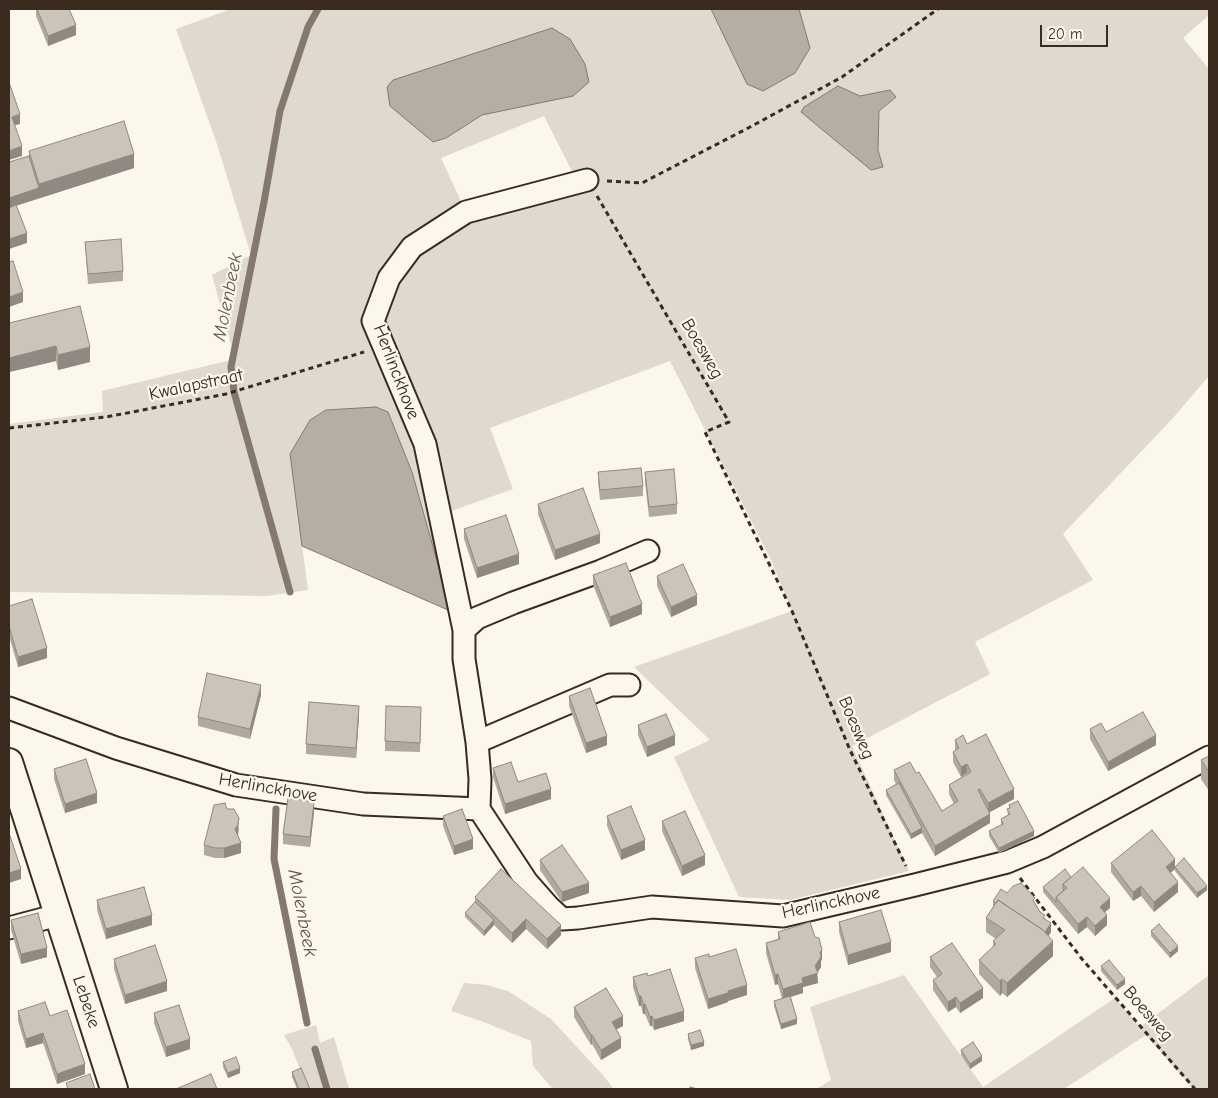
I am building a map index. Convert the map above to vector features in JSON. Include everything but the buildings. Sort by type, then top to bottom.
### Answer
[{"type":"street","name":"Herlinckhove","points":[[587,180],[466,212],[412,247],[388,278],[373,321],[424,444],[464,630],[464,659],[477,742],[480,779],[479,809],[527,882],[548,907],[562,919],[652,907],[783,916],[1008,862],[1071,833],[1209,757]]},
{"type":"street","points":[[464,630],[477,618],[648,551]]},
{"type":"street","points":[[477,742],[610,685],[629,684]]},
{"type":"street","name":"Herlinckhove","points":[[9,708],[116,748],[236,785],[363,804],[479,809]]},
{"type":"street","name":"Lebeke","points":[[9,762],[114,1089]]},
{"type":"street","points":[[9,928],[58,916]]},
{"type":"path","points":[[587,180],[642,183],[842,77],[938,9]]},
{"type":"path","name":"Boesweg","points":[[587,180],[729,422],[705,432],[792,611],[850,750],[915,885]]},
{"type":"path","name":"Kwalapstraat","points":[[9,428],[106,417],[226,394],[251,388],[383,346]]},
{"type":"path","name":"Boesweg","points":[[1008,862],[1082,959],[1195,1089]]},
{"type":"shaded area","points":[[231,9],[1209,9],[1209,15],[1183,38],[1209,69],[1209,376],[1172,419],[1063,534],[1093,580],[975,642],[990,674],[852,746],[909,871],[790,900],[739,897],[674,757],[710,740],[634,667],[792,611],[771,560],[670,361],[490,428],[513,489],[440,515],[448,600],[412,472],[352,409],[326,410],[290,454],[308,590],[267,596],[9,592],[9,424],[103,412],[102,391],[235,359],[212,275],[251,255],[217,144],[176,29]],"holes":[[[544,116],[576,179],[466,212],[441,158]]]},
{"type":"shaded area","points":[[711,9],[799,9],[810,48],[795,73],[763,91],[747,84]]},
{"type":"shaded area","points":[[552,28],[570,39],[585,64],[589,82],[573,96],[482,115],[446,138],[433,142],[390,106],[387,87],[393,80]]},
{"type":"shaded area","points":[[838,86],[860,96],[890,90],[896,97],[879,111],[878,150],[883,167],[871,170],[801,112],[804,107]]},
{"type":"shaded area","points":[[376,407],[388,412],[412,472],[448,600],[448,610],[302,546],[290,454],[310,420],[326,410]]},
{"type":"shaded area","points":[[904,975],[983,1087],[1115,998],[1140,1027],[1209,975],[1209,1089],[1193,1089],[1146,1035],[1064,1089],[816,1089],[831,1080],[810,1007]]},
{"type":"shaded area","points":[[464,983],[487,985],[508,991],[551,1019],[614,1089],[553,1089],[533,1066],[531,1041],[451,1011]]},
{"type":"shaded area","points":[[316,1025],[320,1043],[334,1037],[349,1089],[308,1089],[292,1049],[284,1035]]},
{"type":"waterway","name":"Molenbeek","points":[[290,592],[234,392],[231,367],[280,111],[308,27],[318,9]]},
{"type":"waterway","name":"Molenbeek","points":[[276,809],[274,859],[307,1023]]},
{"type":"waterway","name":"Molenbeek","points":[[315,1049],[327,1089]]}]
